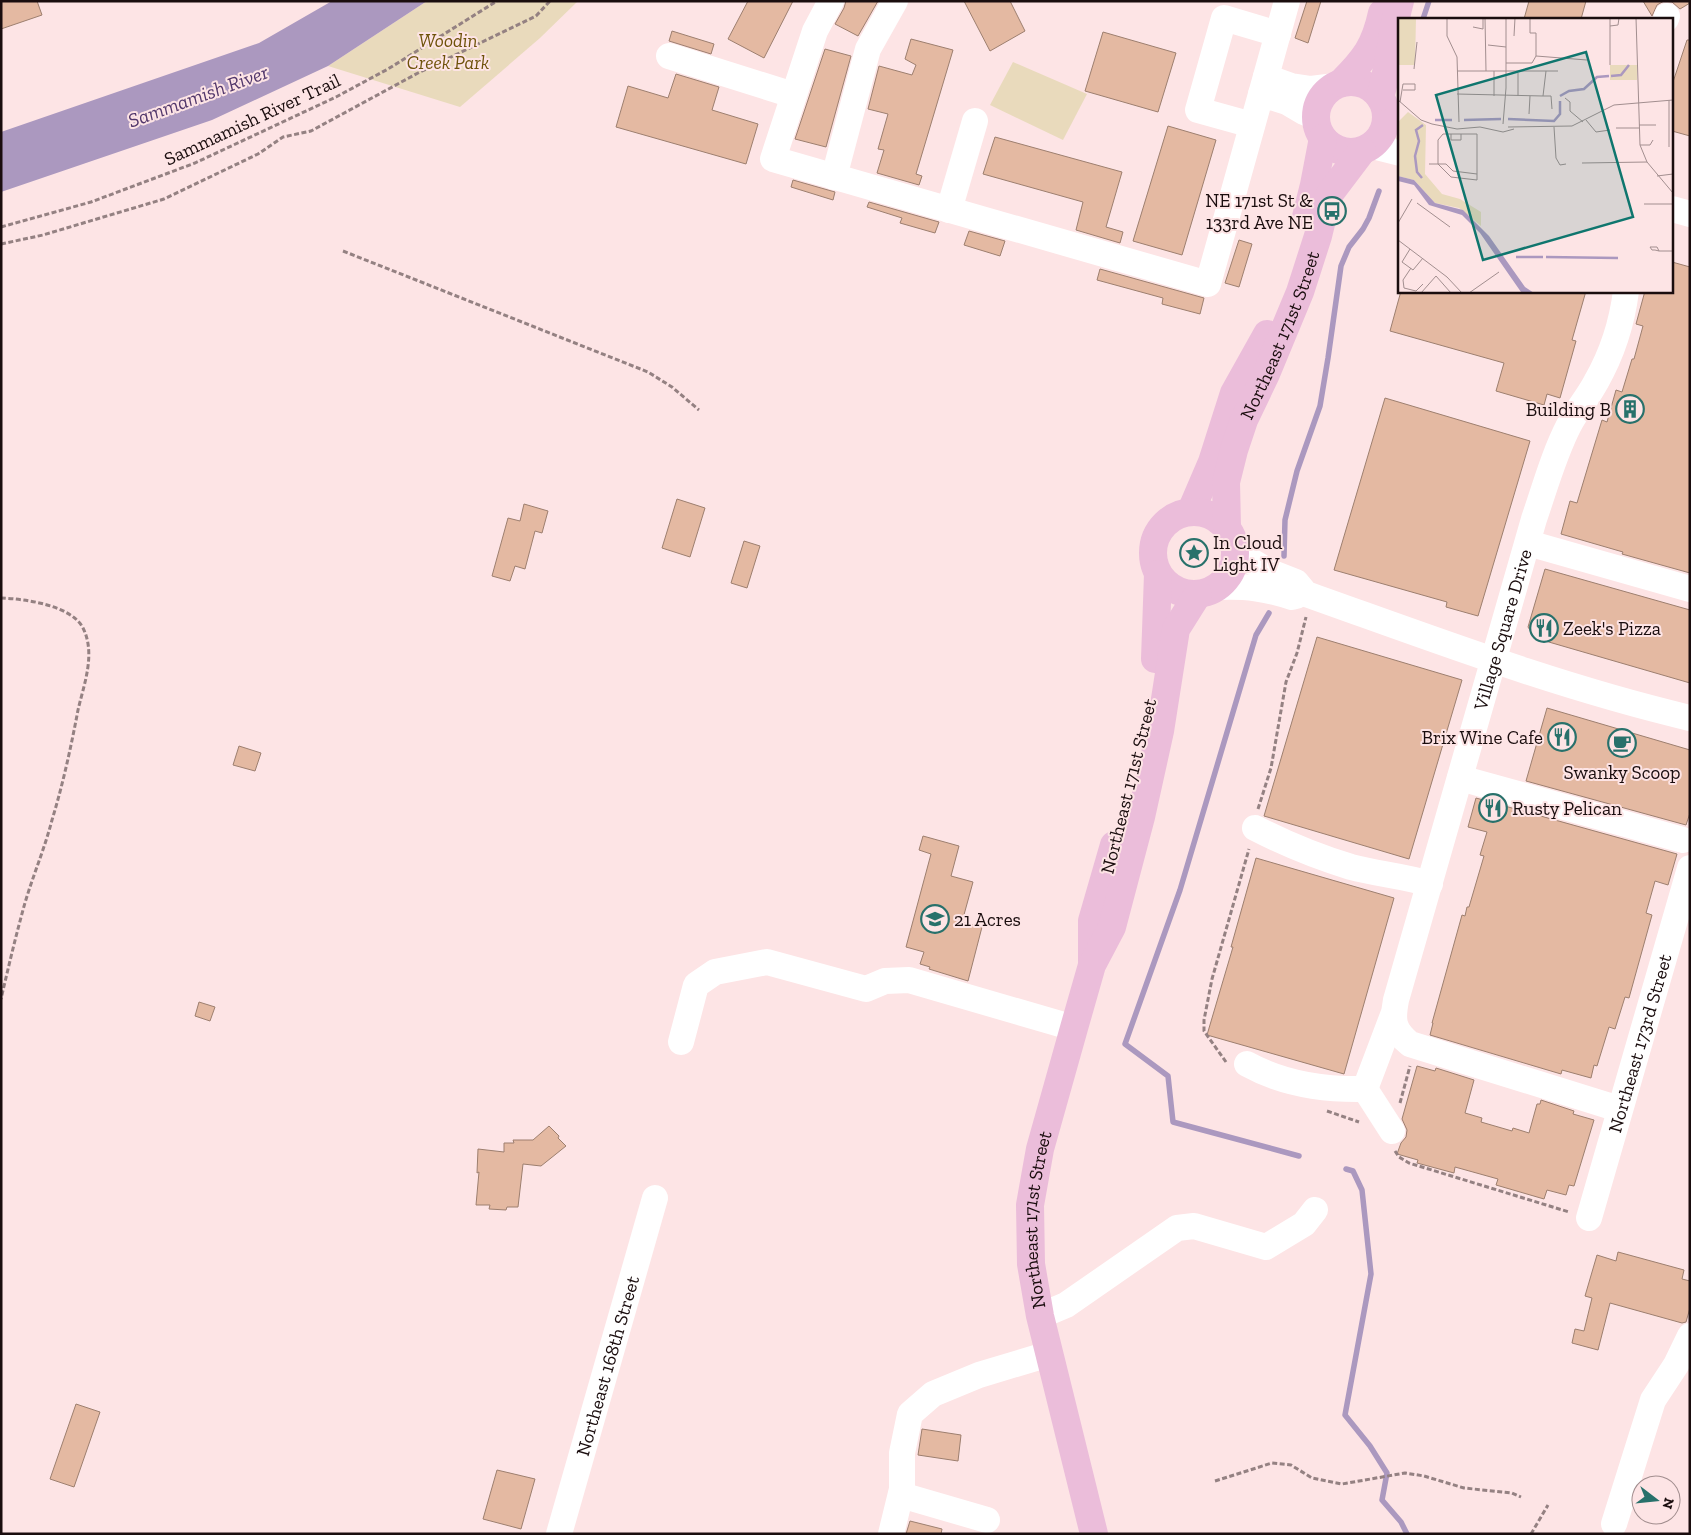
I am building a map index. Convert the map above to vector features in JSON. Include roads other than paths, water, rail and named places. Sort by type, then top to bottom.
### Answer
[{"type":"main road","points":[[1384,1],[1373,45],[1360,64],[1338,85],[1327,92],[1318,106],[1320,128],[1331,146],[1340,151],[1351,152],[1367,148],[1380,138],[1385,128],[1388,107],[1387,74],[1394,26],[1400,1]]},
{"type":"main road","points":[[1338,85],[1352,82],[1363,84],[1373,89],[1388,107]]},
{"type":"main road","name":"Northeast 171st Street","points":[[1191,511],[1212,462],[1234,394],[1270,329],[1282,296],[1298,247],[1314,185],[1320,128]]},
{"type":"main road","name":"Northeast 171st Street","points":[[1227,527],[1226,482],[1244,420],[1266,374],[1300,292],[1331,192],[1367,148]]},
{"type":"main road","points":[[1191,511],[1204,512],[1217,518],[1227,527],[1233,538],[1236,552],[1234,565],[1228,577],[1208,590],[1192,594],[1179,591],[1168,585],[1158,574],[1153,561],[1153,546],[1158,533],[1167,522],[1178,514],[1191,511]]},
{"type":"main road","name":"Northeast 171st Street","points":[[1092,965],[1092,921],[1124,813],[1145,733],[1152,696],[1158,624],[1158,574]]},
{"type":"main road","name":"Northeast 171st Street","points":[[1094,1534],[1040,1316],[1031,1264],[1030,1205],[1040,1149],[1074,1028],[1092,965],[1112,927],[1140,817],[1160,731],[1176,629],[1208,590]]},
{"type":"street","points":[[831,1],[814,31],[774,159],[1208,284],[1287,1]]},
{"type":"street","points":[[834,177],[868,49],[895,1]]},
{"type":"street","points":[[1252,125],[1198,110],[1224,18],[1278,34]]},
{"type":"street","points":[[670,56],[793,95]]},
{"type":"street","points":[[1264,85],[1311,89],[1338,85]]},
{"type":"street","points":[[1264,85],[1304,112],[1320,128]]},
{"type":"street","points":[[949,210],[975,120]]},
{"type":"street","points":[[1367,148],[1398,153]]},
{"type":"street","points":[[1674,210],[1690,214]]},
{"type":"street","name":"Village Square Drive","points":[[1365,1088],[1397,1026],[1398,992],[1534,519],[1552,466],[1569,425],[1596,382],[1611,352],[1623,313],[1626,292]]},
{"type":"street","points":[[1528,542],[1690,589]]},
{"type":"street","points":[[1236,552],[1268,571],[1296,582],[1306,605]]},
{"type":"street","points":[[1208,590],[1245,586],[1263,588],[1292,596],[1306,605],[1494,660],[1566,685],[1635,705],[1690,718]]},
{"type":"street","points":[[1460,778],[1682,840]]},
{"type":"street","points":[[1255,828],[1305,852],[1352,867],[1410,878],[1430,884]]},
{"type":"street","name":"Northeast 173rd Street","points":[[1588,1218],[1690,868]]},
{"type":"street","points":[[681,1042],[696,985],[715,972],[742,965],[768,962],[866,988],[885,981],[909,980],[1074,1028]]},
{"type":"street","points":[[1397,1026],[1410,1044],[1425,1050],[1620,1109]]},
{"type":"street","points":[[1238,1066],[1310,1086],[1340,1090],[1365,1088],[1392,1131]]},
{"type":"street","name":"Northeast 168th Street","points":[[560,1534],[655,1198]]},
{"type":"street","points":[[1040,1316],[1066,1305],[1177,1228],[1194,1226],[1266,1247],[1304,1224],[1315,1210]]},
{"type":"street","points":[[1614,1524],[1653,1400],[1676,1365],[1690,1336]]},
{"type":"street","points":[[891,1534],[902,1489],[902,1453],[910,1414],[933,1394],[979,1375],[1049,1354]]},
{"type":"street","points":[[901,1495],[987,1520]]},
{"type":"water","name":"Sammamish River","points":[[332,1],[427,1],[328,66],[212,120],[1,192],[1,132],[259,43]]},
{"type":"waterway","points":[[1423,18],[1429,1]]},
{"type":"waterway","points":[[1284,556],[1285,520],[1297,471],[1320,406],[1341,266],[1349,247],[1369,218],[1379,191]]},
{"type":"waterway","points":[[1269,613],[1256,635],[1180,890],[1125,1044],[1168,1076],[1173,1122],[1299,1156]]},
{"type":"waterway","points":[[1346,1169],[1353,1171],[1362,1190],[1371,1274],[1345,1415],[1370,1446],[1387,1473],[1382,1500],[1401,1522],[1407,1534]]},
{"type":"place","name":"NE 171st St & 133rd Ave NE","points":[[1332,211]]},
{"type":"place","name":"Building B","points":[[1630,409]]},
{"type":"place","name":"In Cloud Light IV","points":[[1194,553]]},
{"type":"place","name":"Zeek's Pizza","points":[[1544,628]]},
{"type":"place","name":"Brix Wine Cafe","points":[[1562,737]]},
{"type":"place","name":"Swanky Scoop","points":[[1622,743]]},
{"type":"place","name":"Rusty Pelican","points":[[1493,808]]},
{"type":"place","name":"21 Acres","points":[[935,919]]},
{"type":"park label","name":"Woodin Creek Park","points":[[448,51]]}]
